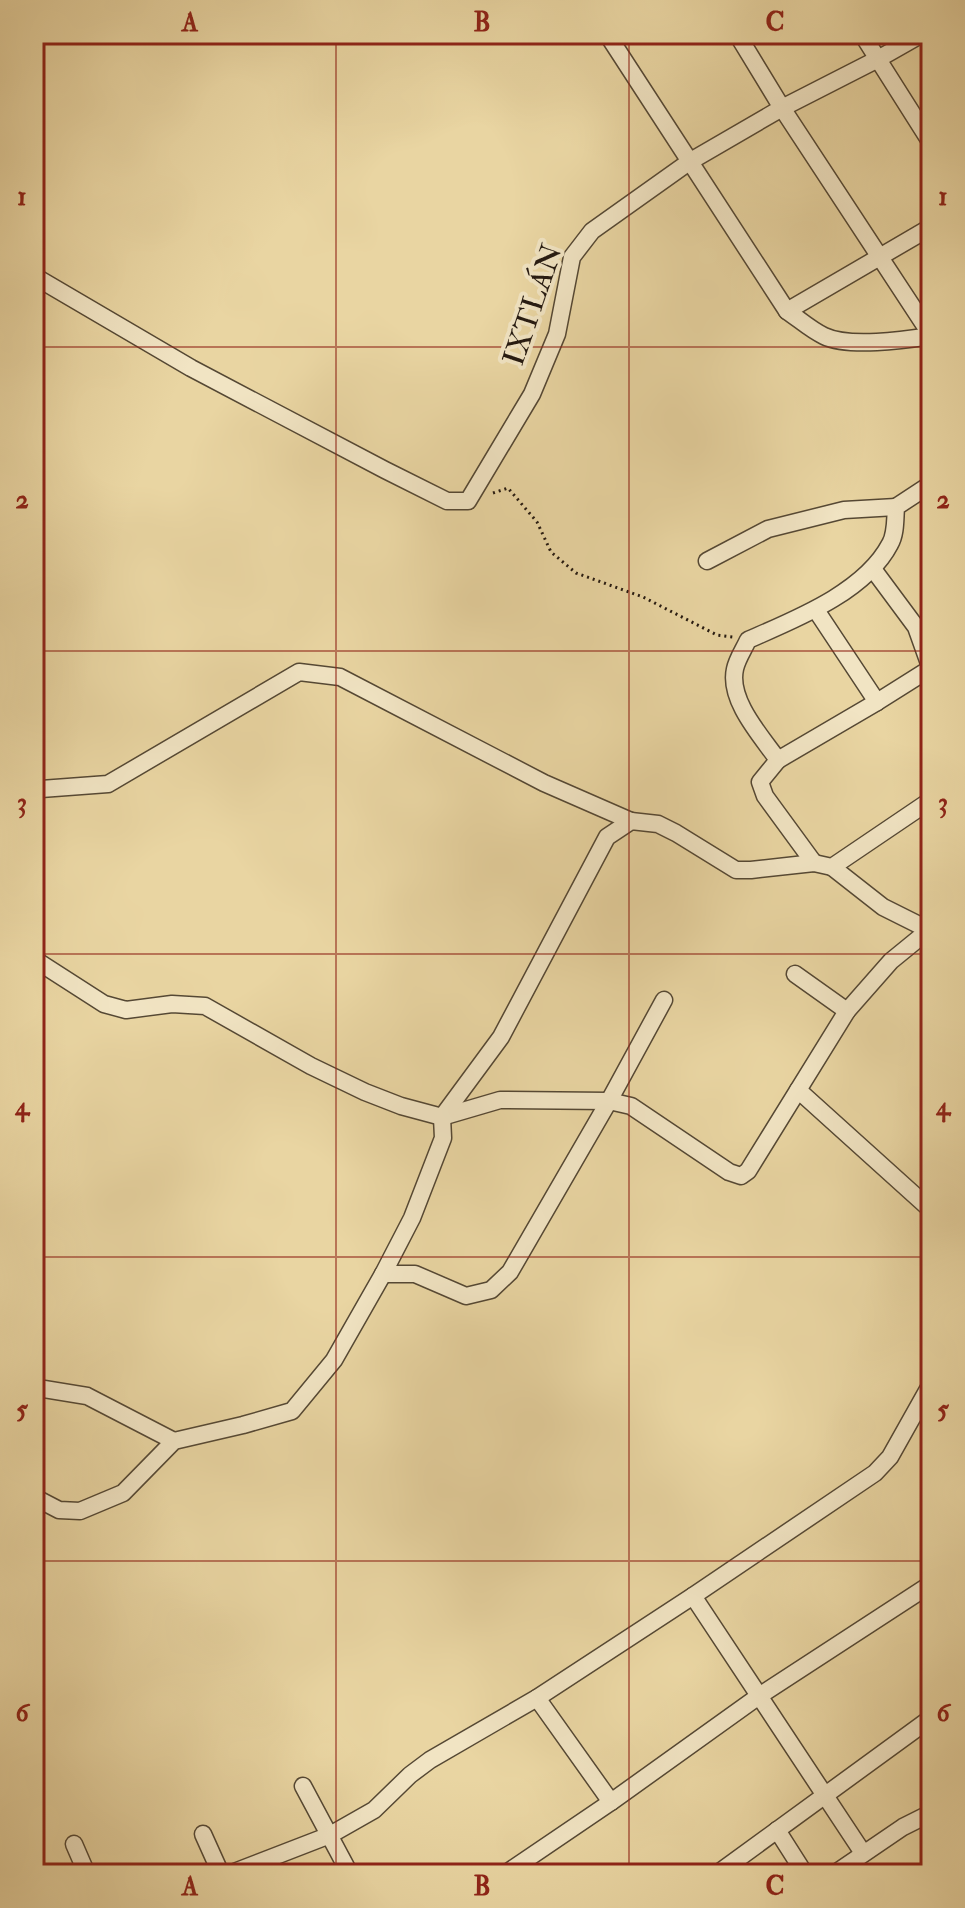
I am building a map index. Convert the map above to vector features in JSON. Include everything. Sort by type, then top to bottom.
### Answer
[{"type":"street","points":[[607,34],[787,311],[826,337],[858,342],[897,341],[930,330],[782,108],[737,34]]},
{"type":"street","points":[[862,34],[931,143]]},
{"type":"street","name":"IXTLÁN","points":[[468,501],[532,394],[557,334],[572,257],[592,231],[689,162],[782,108],[922,34]]},
{"type":"street","points":[[787,311],[931,227]]},
{"type":"street","points":[[34,276],[191,368],[385,470],[447,501],[468,501]]},
{"type":"street","points":[[707,561],[768,529],[844,510],[896,507],[931,484]]},
{"type":"street","points":[[778,760],[741,706],[734,687],[735,668],[748,640],[816,610],[873,569],[892,541],[896,507]]},
{"type":"street","points":[[814,863],[765,796],[760,782],[778,760],[931,668],[916,627],[873,569]]},
{"type":"street","points":[[816,610],[877,702]]},
{"type":"street","points":[[34,785],[41,789],[108,784],[299,672],[340,677],[544,783],[631,821],[658,824],[736,870],[814,863],[832,867],[883,907],[930,930],[891,961],[847,1011],[748,1171],[741,1176],[729,1172],[631,1106],[609,1101],[500,1100],[442,1117],[365,1092],[311,1066],[205,1006],[172,1004],[126,1010],[104,1004],[34,959]]},
{"type":"street","points":[[832,867],[931,800]]},
{"type":"street","points":[[34,1497],[59,1510],[80,1511],[123,1493],[174,1441],[292,1411],[334,1360],[412,1218],[443,1138],[442,1117],[501,1037],[607,837],[631,821]]},
{"type":"street","points":[[795,974],[847,1011]]},
{"type":"street","points":[[383,1274],[415,1274],[466,1296],[491,1290],[510,1272],[664,1000]]},
{"type":"street","points":[[798,1090],[931,1210]]},
{"type":"street","points":[[229,1874],[330,1835],[374,1810],[430,1760],[537,1698],[875,1473],[890,1457],[931,1384]]},
{"type":"street","points":[[34,1390],[38,1388],[87,1396],[174,1441]]},
{"type":"street","points":[[505,1874],[759,1696],[931,1584]]},
{"type":"street","points":[[693,1596],[863,1853]]},
{"type":"street","points":[[537,1698],[611,1802]]},
{"type":"street","points":[[717,1874],[931,1718]]},
{"type":"street","points":[[303,1786],[350,1874]]},
{"type":"street","points":[[834,1874],[903,1827],[931,1813]]},
{"type":"street","points":[[777,1830],[805,1874]]},
{"type":"street","points":[[203,1834],[221,1874]]},
{"type":"street","points":[[74,1844],[87,1874]]},
{"type":"path","points":[[468,501],[508,488],[537,522],[551,552],[576,573],[643,597],[717,635],[748,640]]}]
